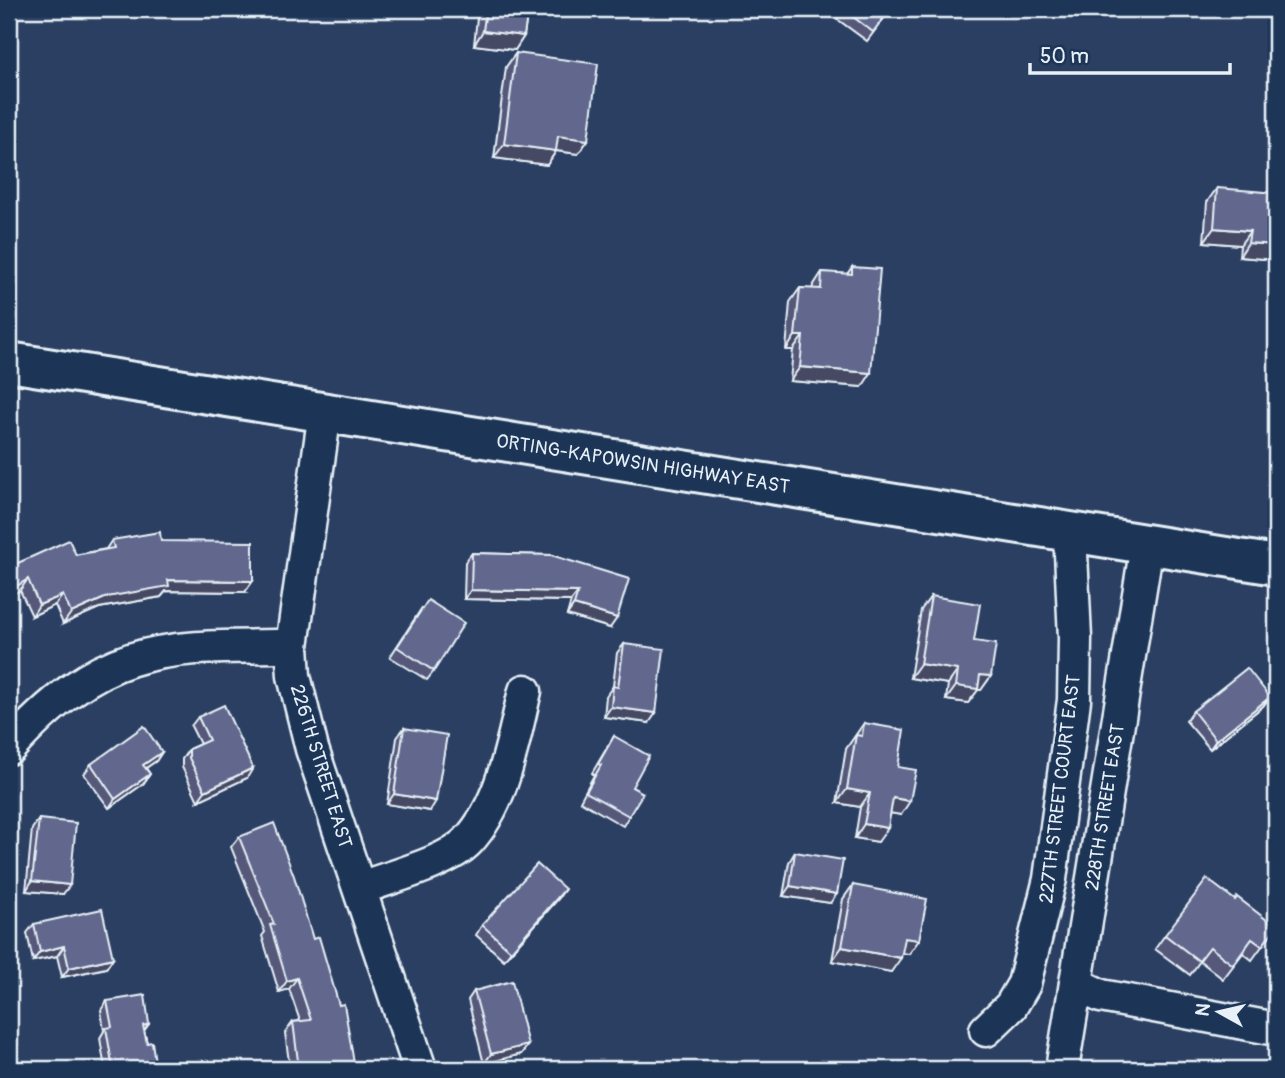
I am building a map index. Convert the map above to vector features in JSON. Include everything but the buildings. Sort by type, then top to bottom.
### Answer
[{"type":"main road","name":"ORTING-KAPOWSIN HIGHWAY EAST","points":[[9,362],[1276,565]]},
{"type":"street","name":"226TH STREET EAST","points":[[325,412],[292,646],[294,676],[303,719],[420,1069]]},
{"type":"street","name":"227TH STREET COURT EAST","points":[[986,1030],[1011,1006],[1024,984],[1050,878],[1074,700],[1075,638],[1070,532]]},
{"type":"street","name":"228TH STREET EAST","points":[[1062,1069],[1147,545]]},
{"type":"street","points":[[9,748],[54,705],[96,672],[117,662],[191,647],[292,646]]},
{"type":"street","points":[[361,888],[450,853],[468,841],[498,789],[525,691]]},
{"type":"street","points":[[1076,984],[1101,996],[1276,1029]]}]
